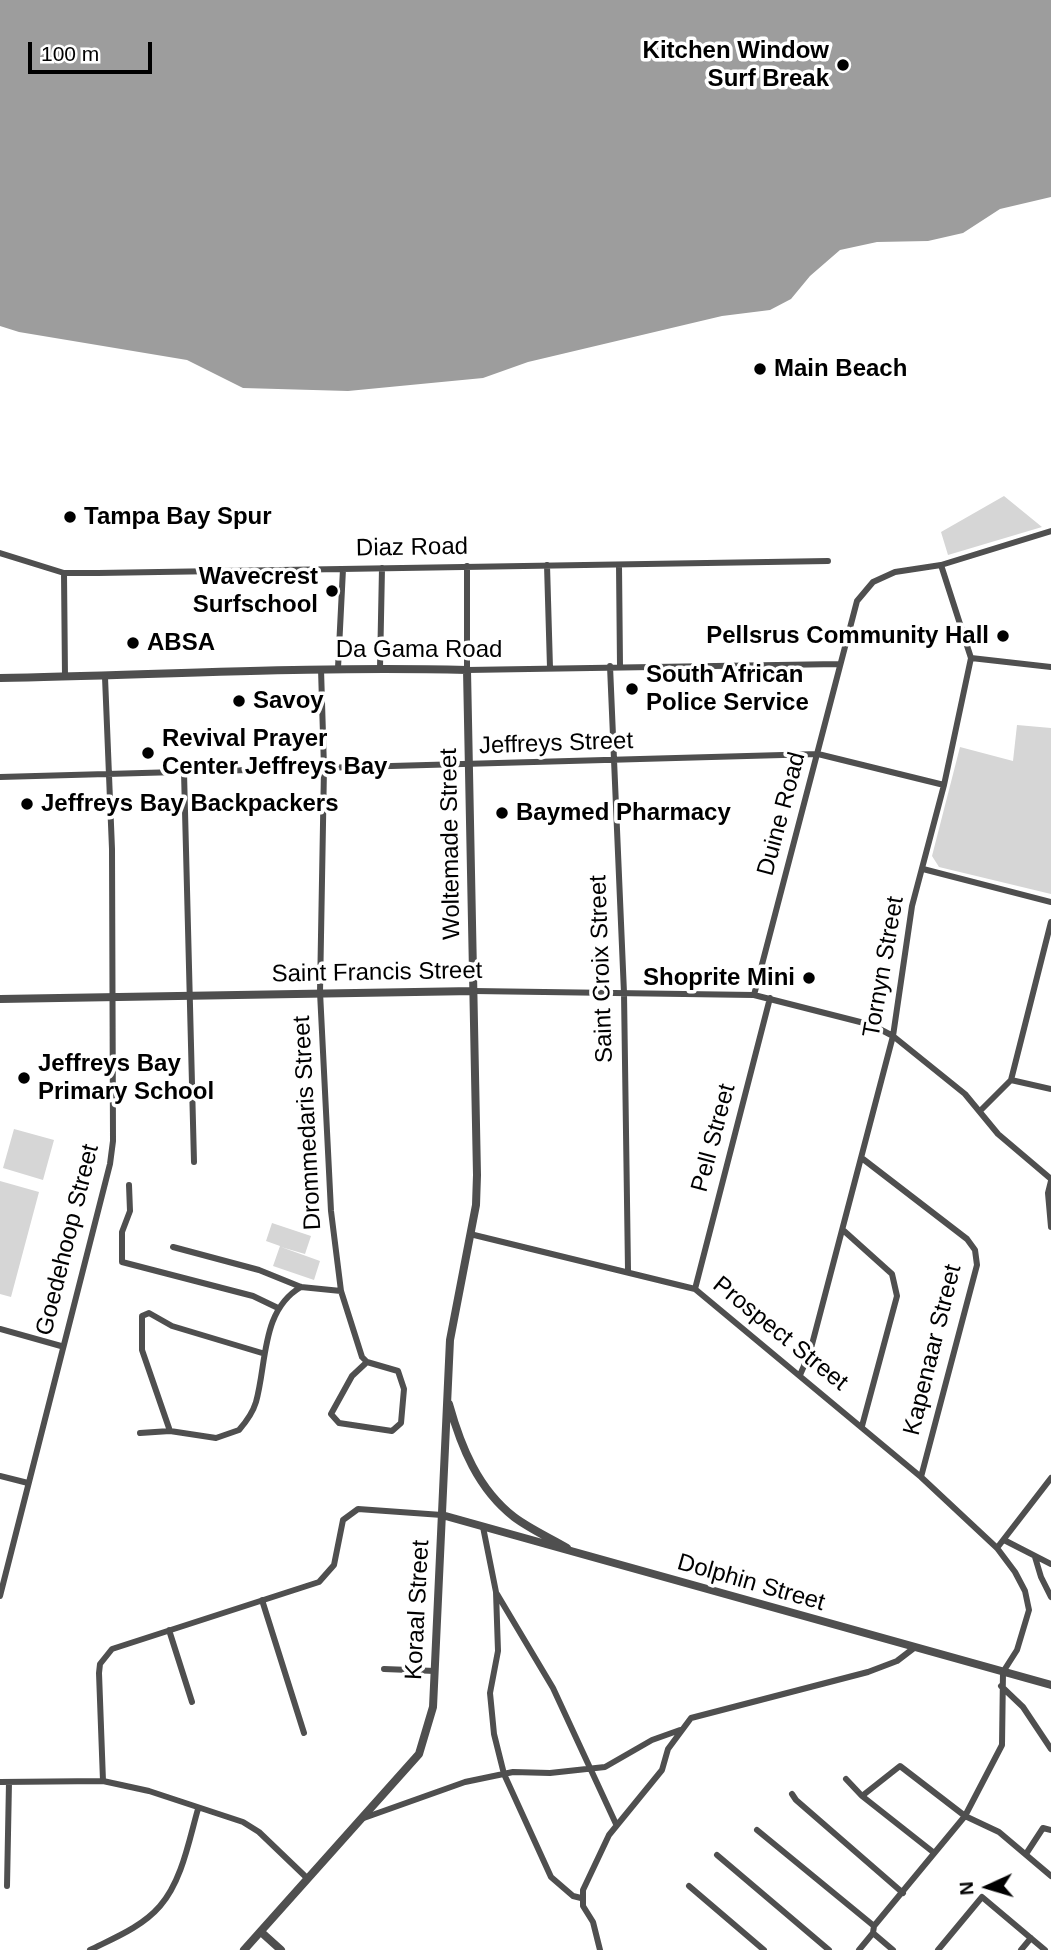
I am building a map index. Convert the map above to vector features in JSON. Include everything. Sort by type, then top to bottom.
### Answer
[{"type":"street","name":"Duine Road","points":[[754,995],[857,601],[873,582],[895,572],[941,565],[1051,531]]},
{"type":"street","name":"Diaz Road","points":[[0,554],[64,573],[828,561]]},
{"type":"street","points":[[547,565],[550,668]]},
{"type":"street","points":[[618,565],[620,666]]},
{"type":"street","name":"Tornyn Street","points":[[800,1375],[810,1352],[863,1159],[893,1036],[912,906],[944,785],[971,658],[941,565]]},
{"type":"street","name":"Woltemade Street","points":[[467,566],[467,765],[474,991],[476,1205]]},
{"type":"street","points":[[380,668],[382,568]]},
{"type":"street","points":[[338,668],[343,569]]},
{"type":"street","points":[[64,573],[65,677]]},
{"type":"street","points":[[971,658],[1051,667]]},
{"type":"street","name":"Da Gama Road","points":[[0,678],[105,677],[338,668],[467,670],[839,664]]},
{"type":"street","name":"Saint Croix Street","points":[[610,666],[624,993],[628,1270]]},
{"type":"street","name":"Drommedaris Street","points":[[321,669],[324,768],[320,992],[331,1211],[341,1291],[362,1357],[367,1362]]},
{"type":"street","name":"Goedehoop Street","points":[[0,1596],[61,1346],[110,1164],[112,999],[105,677]]},
{"type":"street","name":"Jeffreys Street","points":[[0,777],[613,762],[818,754],[944,785]]},
{"type":"street","points":[[184,772],[194,1162]]},
{"type":"street","points":[[923,869],[1051,902]]},
{"type":"street","points":[[981,1110],[1011,1080],[1051,922]]},
{"type":"street","name":"Saint Francis Street","points":[[0,999],[474,991],[754,995],[872,1025],[893,1036],[981,1110],[985,1121],[998,1135],[1051,1180]]},
{"type":"street","name":"Pell Street","points":[[695,1289],[770,998]]},
{"type":"street","points":[[1011,1080],[1051,1089]]},
{"type":"street","name":"Kapenaar Street","points":[[863,1159],[967,1239],[975,1250],[977,1265],[921,1476]]},
{"type":"street","points":[[1051,1180],[1048,1193],[1051,1227]]},
{"type":"street","points":[[130,1185],[130,1211],[122,1232],[122,1262],[253,1296],[278,1308]]},
{"type":"street","name":"Koraal Street","points":[[244,1950],[419,1754],[433,1707],[450,1340],[476,1205]]},
{"type":"street","points":[[843,1230],[892,1274],[896,1283],[897,1296],[862,1426]]},
{"type":"street","name":"Prospect Street","points":[[470,1234],[628,1270],[695,1289],[800,1375],[921,1476],[997,1548],[1025,1591],[1029,1610],[1017,1650],[1003,1672]]},
{"type":"street","points":[[173,1247],[259,1270],[301,1287],[341,1291]]},
{"type":"street","points":[[140,1433],[170,1431],[216,1437],[239,1430],[256,1403],[262,1353],[278,1308],[288,1295],[301,1287]]},
{"type":"street","points":[[170,1431],[142,1350],[142,1316],[149,1312],[172,1326],[262,1353]]},
{"type":"street","points":[[0,1329],[61,1346]]},
{"type":"street","points":[[367,1362],[398,1371],[404,1389],[401,1423],[392,1431],[339,1423],[331,1414],[352,1376],[367,1362]]},
{"type":"street","points":[[447,1395],[455,1425],[475,1473],[495,1498],[516,1518],[577,1554]]},
{"type":"street","points":[[0,1476],[29,1483]]},
{"type":"street","points":[[997,1548],[1051,1478]]},
{"type":"street","points":[[103,1781],[100,1664],[113,1649],[319,1582],[334,1565],[339,1530],[349,1513],[358,1509],[442,1515]]},
{"type":"street","name":"Dolphin Street","points":[[442,1515],[1051,1685]]},
{"type":"street","points":[[483,1527],[496,1592],[498,1651],[490,1693],[504,1774],[551,1877],[573,1896],[581,1898]]},
{"type":"street","points":[[1004,1540],[1051,1564]]},
{"type":"street","points":[[1035,1556],[1051,1597]]},
{"type":"street","points":[[496,1592],[554,1688],[588,1769],[616,1824]]},
{"type":"street","points":[[262,1600],[304,1733]]},
{"type":"street","points":[[169,1630],[192,1702]]},
{"type":"street","points":[[600,1950],[581,1898],[591,1872],[616,1824],[662,1770],[668,1749],[691,1717],[868,1672],[897,1661],[914,1648]]},
{"type":"street","points":[[384,1669],[435,1671]]},
{"type":"street","points":[[859,1950],[933,1852],[965,1816],[1002,1745],[1003,1672]]},
{"type":"street","points":[[1001,1686],[1023,1707],[1051,1749]]},
{"type":"street","points":[[361,1819],[465,1783],[504,1774],[550,1773],[605,1766],[652,1740],[682,1729]]},
{"type":"street","points":[[862,1796],[900,1766],[965,1816],[999,1832],[1051,1876]]},
{"type":"street","points":[[846,1779],[862,1796],[933,1852]]},
{"type":"street","points":[[0,1782],[124,1783],[243,1822],[259,1832],[308,1879]]},
{"type":"street","points":[[7,1886],[9,1782]]},
{"type":"street","points":[[792,1794],[903,1893]]},
{"type":"street","points":[[90,1950],[135,1926],[161,1905],[182,1864],[198,1809]]},
{"type":"street","points":[[1026,1854],[1042,1828],[1051,1830]]},
{"type":"street","points":[[757,1830],[873,1929],[893,1950]]},
{"type":"street","points":[[717,1855],[829,1950]]},
{"type":"street","points":[[689,1886],[764,1950]]},
{"type":"street","points":[[938,1950],[982,1897],[1045,1950]]},
{"type":"street","points":[[261,1932],[281,1950]]},
{"type":"street","points":[[1021,1950],[1031,1938]]},
{"type":"shaded area","points":[[0,0],[1051,0],[1051,197],[1000,209],[963,233],[928,241],[877,242],[840,250],[810,276],[791,299],[770,310],[722,316],[528,362],[483,378],[348,391],[243,388],[187,360],[19,332],[0,326]]},
{"type":"shaded area","points":[[1004,496],[1042,527],[948,555],[941,532]]},
{"type":"shaded area","points":[[1017,725],[1051,728],[1051,894],[939,867],[932,856],[960,747],[1013,761]]},
{"type":"shaded area","points":[[14,1129],[54,1140],[43,1180],[3,1168]]},
{"type":"shaded area","points":[[0,1181],[39,1192],[11,1297],[0,1294]]},
{"type":"shaded area","points":[[272,1223],[311,1236],[305,1254],[281,1247],[320,1261],[314,1280],[273,1266],[280,1246],[266,1241]]},
{"type":"place","name":"Kitchen Window Surf Break","points":[[843,65]]},
{"type":"place","name":"Main Beach","points":[[760,369]]},
{"type":"place","name":"Tampa Bay Spur","points":[[70,517]]},
{"type":"place","name":"Wavecrest Surfschool","points":[[332,591]]},
{"type":"place","name":"Pellsrus Community Hall","points":[[1003,636]]},
{"type":"place","name":"ABSA","points":[[133,643]]},
{"type":"place","name":"South African Police Service","points":[[632,689]]},
{"type":"place","name":"Savoy","points":[[239,701]]},
{"type":"place","name":"Revival Prayer Center Jeffreys Bay","points":[[148,753]]},
{"type":"place","name":"Jeffreys Bay Backpackers","points":[[27,804]]},
{"type":"place","name":"Baymed Pharmacy","points":[[502,813]]},
{"type":"place","name":"Shoprite Mini","points":[[809,978]]},
{"type":"place","name":"Jeffreys Bay Primary School","points":[[24,1078]]}]
